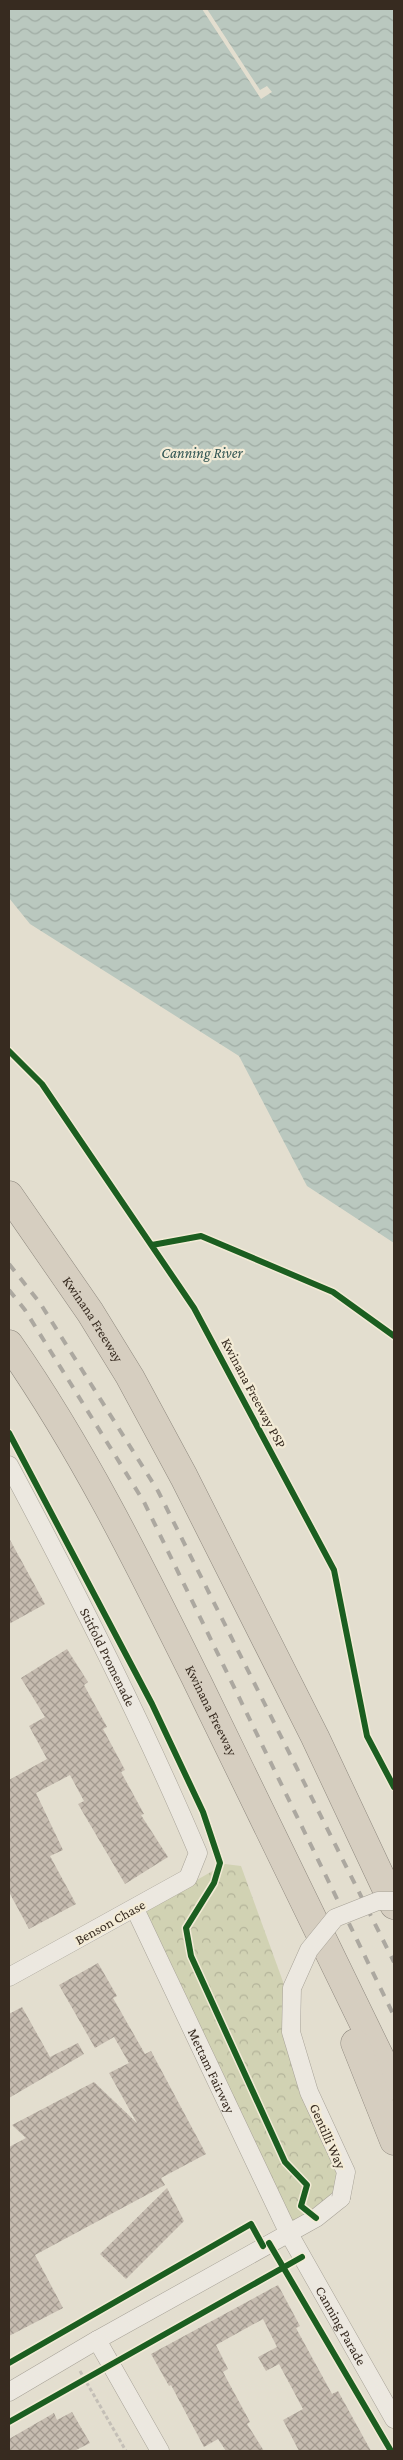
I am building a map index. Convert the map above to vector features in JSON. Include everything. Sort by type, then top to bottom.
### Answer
[{"type":"highway","name":"Kwinana Freeway","points":[[9,1195],[90,1312],[130,1377],[180,1469],[315,1737],[394,1905]]},
{"type":"highway","name":"Kwinana Freeway","points":[[9,1344],[52,1408],[116,1518],[265,1818],[394,2086]]},
{"type":"highway","points":[[265,1818],[394,2141]]},
{"type":"street","name":"Stitfold Promenade","points":[[9,1464],[111,1662],[152,1747],[198,1853]]},
{"type":"street","name":"Benson Chase","points":[[10,1972],[134,1909],[188,1878],[198,1853]]},
{"type":"street","name":"Gentilli Way","points":[[9,2392],[97,2340],[316,2218],[341,2198],[346,2172],[309,2092],[291,2032],[292,1988],[308,1950],[335,1918],[378,1901],[394,1901]]},
{"type":"street","name":"Mettam Fairway","points":[[134,1909],[288,2232]]},
{"type":"street","name":"Canning Parade","points":[[288,2232],[394,2419]]},
{"type":"street","points":[[97,2340],[160,2451]]},
{"type":"path","points":[[71,2356],[126,2451]]},
{"type":"path","points":[[76,2384],[111,2364]]},
{"type":"green space","points":[[225,1864],[241,1866],[286,1990],[339,2173],[333,2198],[290,2225],[142,1911]]},
{"type":"water","name":"Canning River","points":[[9,9],[394,9],[394,1243],[307,1186],[239,1056],[30,924],[9,898]]},
{"type":"pier","points":[[202,9],[207,9],[260,90],[267,86],[272,92],[261,99]]},
{"type":"building","points":[[9,1538],[45,1604],[9,1624]]},
{"type":"building","points":[[67,1649],[88,1682],[84,1685],[107,1727],[103,1729],[125,1770],[121,1772],[144,1814],[141,1815],[168,1857],[125,1884],[78,1804],[84,1801],[70,1775],[36,1793],[63,1850],[50,1856],[76,1904],[29,1929],[9,1892],[9,1780],[47,1759],[29,1726],[45,1717],[21,1678]]},
{"type":"building","points":[[98,1963],[117,1996],[113,1998],[145,2054],[151,2051],[206,2154],[161,2178],[165,2185],[35,2255],[63,2308],[9,2336],[9,2147],[26,2138],[12,2125],[94,2082],[137,2123],[109,2073],[129,2063],[114,2037],[95,2048],[59,1985]]},
{"type":"building","points":[[22,2007],[50,2057],[78,2043],[84,2054],[9,2098],[9,2014]]},
{"type":"building","points":[[167,2188],[184,2221],[126,2279],[100,2254]]},
{"type":"building","points":[[278,2285],[300,2326],[296,2328],[332,2394],[338,2391],[371,2451],[299,2451],[283,2420],[303,2409],[279,2364],[266,2371],[258,2357],[277,2347],[263,2319],[216,2345],[228,2369],[223,2372],[250,2422],[247,2424],[264,2451],[226,2451],[218,2439],[204,2447],[171,2385],[169,2386],[151,2354]]},
{"type":"building","points":[[72,2412],[90,2443],[74,2451],[9,2451],[9,2439],[54,2413],[57,2420]]},
{"type":"railway","points":[[9,1264],[40,1303],[158,1491],[394,1962]]},
{"type":"railway","points":[[9,1290],[25,1310],[144,1502],[394,2016]]},
{"type":"cycle path","name":"Kwinana Freeway PSP","points":[[9,1051],[42,1084],[194,1308],[334,1570],[367,1736],[394,1787]]},
{"type":"cycle path","points":[[152,1245],[201,1236],[333,1292],[394,1336]]},
{"type":"cycle path","points":[[9,1433],[152,1704],[203,1812],[220,1863],[214,1883],[186,1928],[191,1956],[285,2162],[307,2185],[301,2206],[316,2218]]},
{"type":"cycle path","points":[[9,2363],[251,2224],[263,2246]]},
{"type":"cycle path","points":[[269,2243],[391,2451]]},
{"type":"cycle path","points":[[9,2422],[302,2257]]}]
